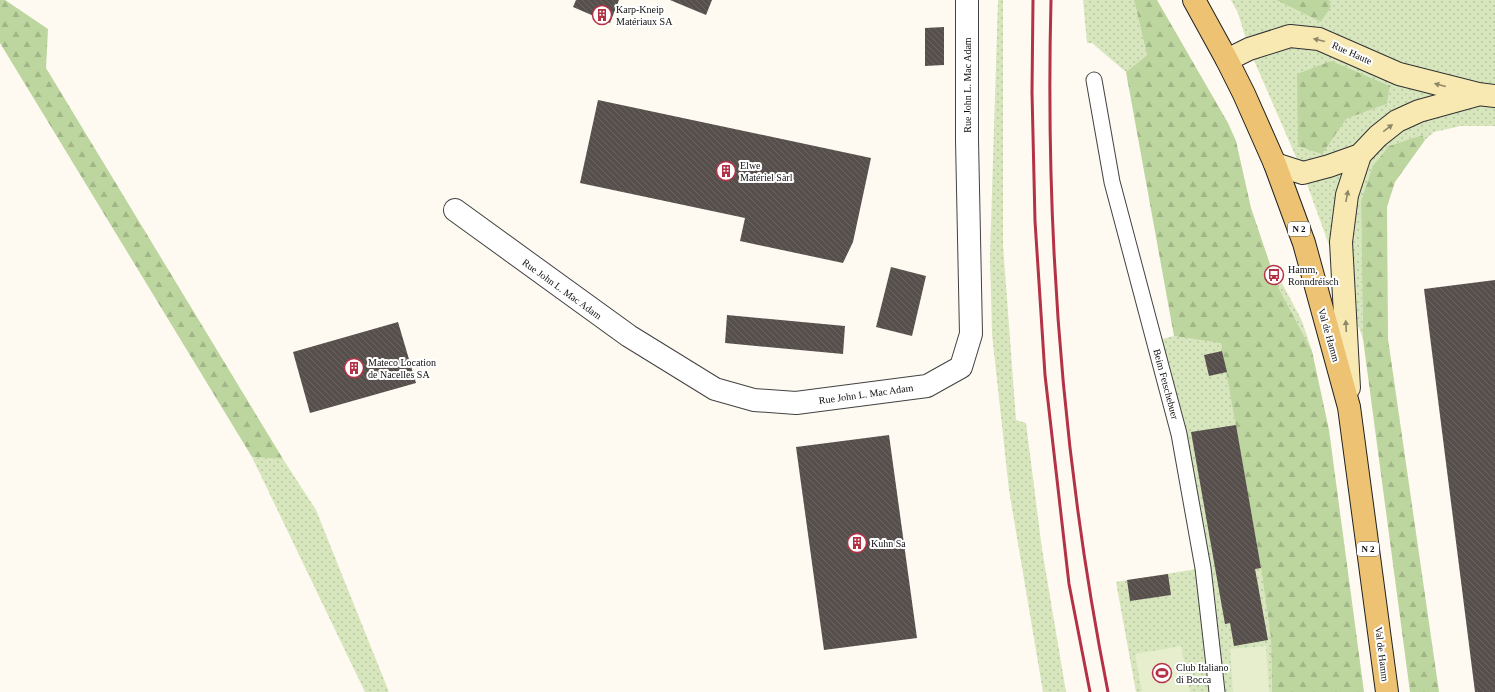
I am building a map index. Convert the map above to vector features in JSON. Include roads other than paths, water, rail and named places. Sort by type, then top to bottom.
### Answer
[{"type":"main road","name":"Val de Hamm","points":[[1194,0],[1227,60],[1253,112],[1275,164],[1304,243],[1350,407],[1387,692]]},
{"type":"main road","name":"Rue Haute","points":[[1227,60],[1249,49],[1290,36],[1319,39],[1399,74],[1487,95]]},
{"type":"main road","name":"Rue Haute","points":[[1350,407],[1342,242],[1347,194],[1360,155],[1378,136],[1397,121],[1419,110],[1487,95]]},
{"type":"main road","name":"Rue Haute","points":[[1275,164],[1303,173],[1360,155]]},
{"type":"street","name":"Rue John L. Mac Adam","points":[[455,210],[629,336],[715,389],[754,400],[796,403],[927,386],[961,367],[971,334],[967,140],[967,0]]},
{"type":"lane","name":"Beim Fetschebuer","points":[[1094,80],[1112,182],[1179,434],[1203,568],[1217,692]]},
{"type":"railway","points":[[1033,0],[1032,92],[1035,221],[1045,375],[1069,584],[1090,692]]},
{"type":"railway","points":[[1051,0],[1051,174],[1060,348],[1079,521],[1092,607],[1108,692]]},
{"type":"place","name":"Karp-Kneip Matériaux SA","points":[[602,15]]},
{"type":"place","name":"Elwe Matériel Sàrl","points":[[726,171]]},
{"type":"place","name":"Hamm, Ronndréisch","points":[[1274,275]]},
{"type":"place","name":"Mateco Location de Nacelles SA","points":[[354,368]]},
{"type":"place","name":"Kuhn Sa","points":[[857,543]]},
{"type":"place","name":"Club Italiano di Bocca","points":[[1162,673]]}]
